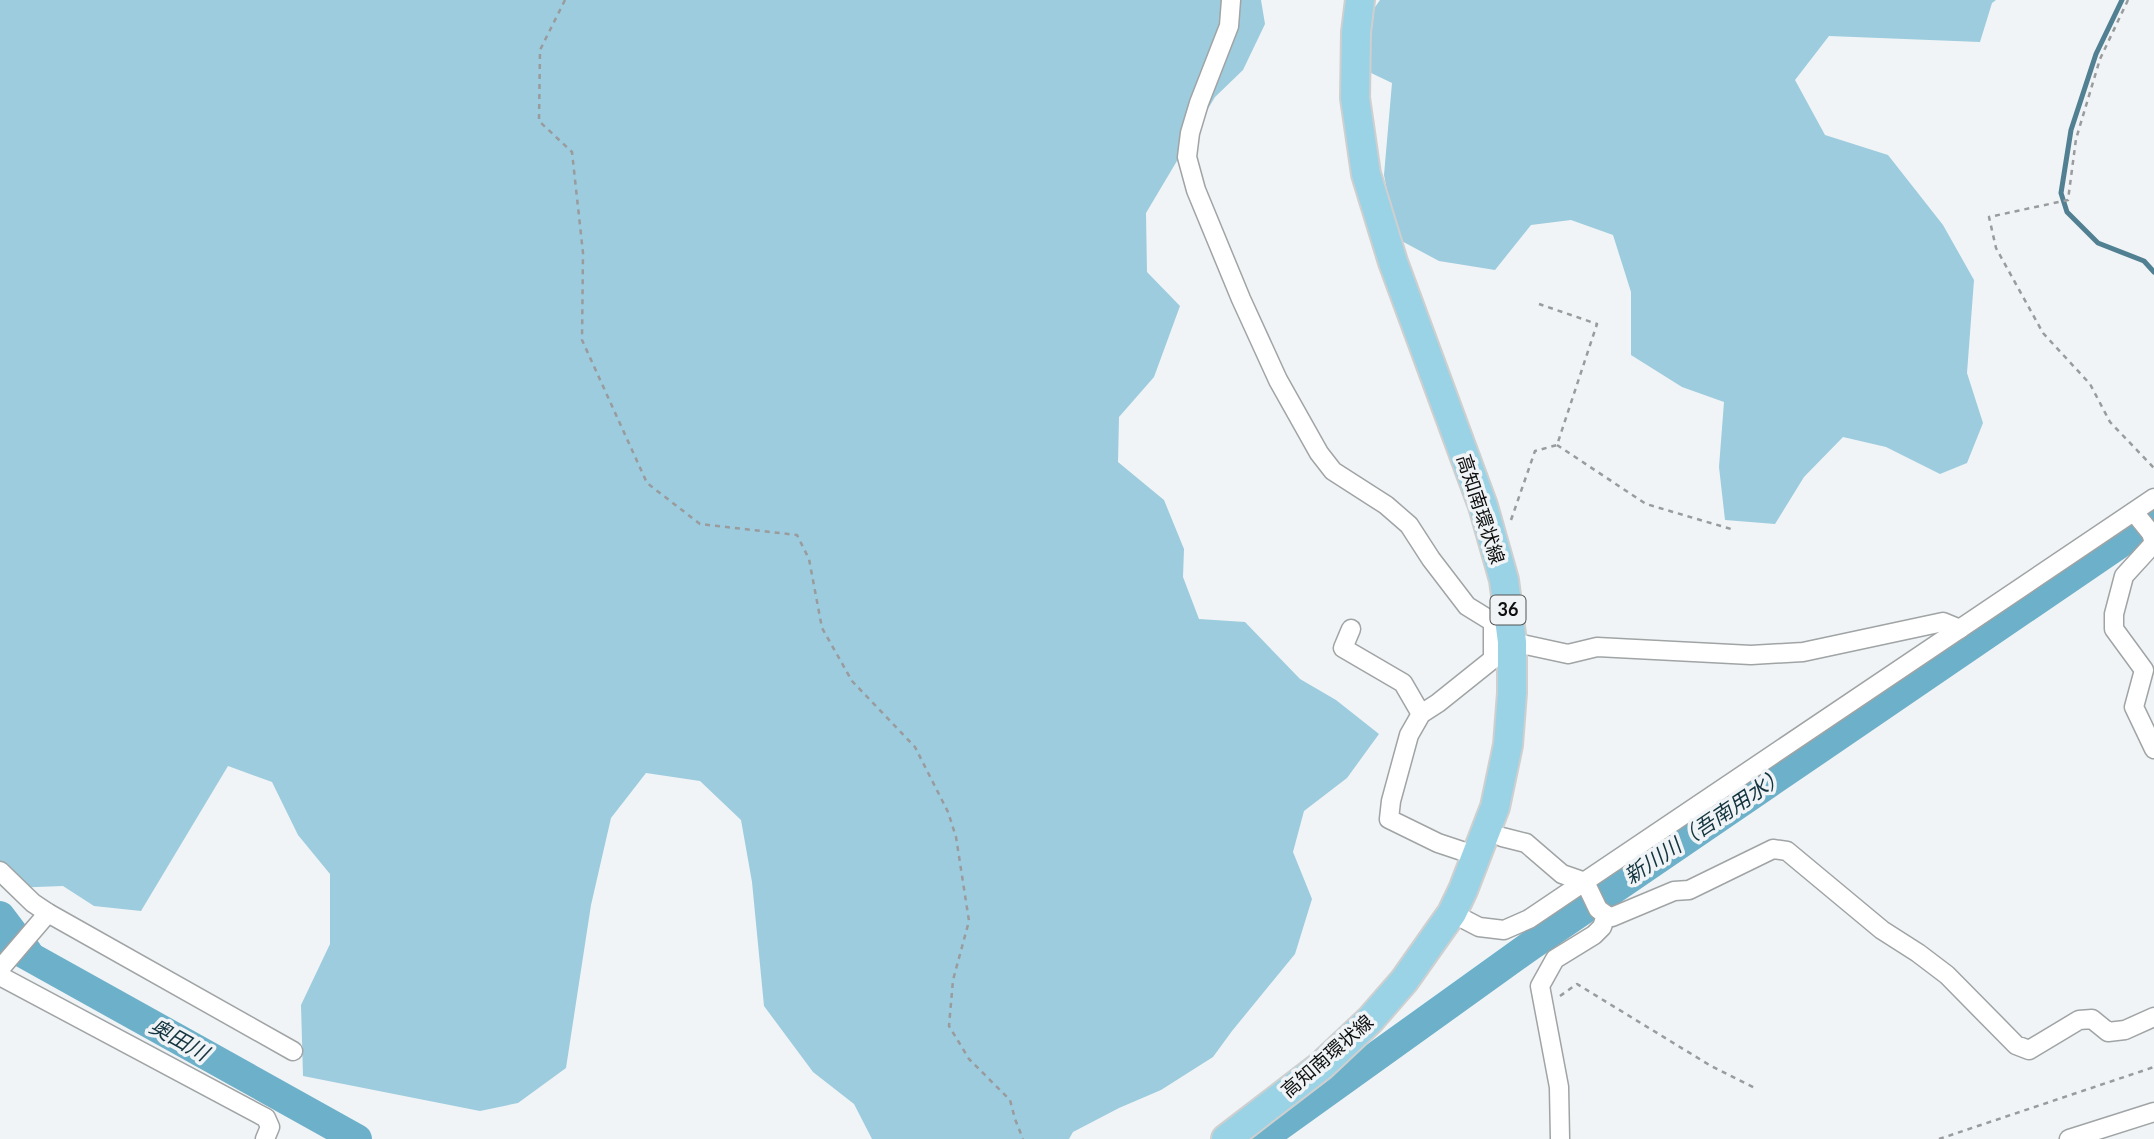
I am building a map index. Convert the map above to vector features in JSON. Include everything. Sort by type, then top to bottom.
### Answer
[{"type":"main road","name":"高知南環状線","points":[[1226,1139],[1321,1066],[1370,1020],[1404,981],[1452,913],[1495,807],[1508,745],[1512,693],[1503,643],[1504,580],[1483,506],[1393,262],[1366,174],[1355,98],[1356,32],[1360,0]]},
{"type":"street","points":[[1231,0],[1229,26],[1199,103],[1190,133],[1187,157],[1196,190],[1241,299],[1272,369],[1318,453],[1333,471],[1386,505],[1409,524],[1431,559],[1467,606],[1493,622],[1503,643]]},
{"type":"street","points":[[1452,913],[1479,927],[1504,930],[1529,919],[1595,900],[1960,629],[2136,514],[2154,498]]},
{"type":"street","points":[[2136,514],[2153,540],[2124,576],[2114,614],[2114,629],[2144,670],[2134,707],[2154,749]]},
{"type":"street","points":[[1503,643],[1568,654],[1597,647],[1751,655],[1803,652],[1943,622],[1960,629]]},
{"type":"street","points":[[1351,629],[1343,648],[1404,683],[1421,714]]},
{"type":"street","points":[[1477,856],[1438,843],[1390,819],[1391,801],[1409,735],[1421,714],[1493,659],[1503,643]]},
{"type":"street","points":[[1502,836],[1527,843],[1612,917],[1674,891],[1689,890],[1773,849],[1787,851],[1882,930],[1947,975],[2016,1045],[2029,1049],[2079,1020],[2092,1019],[2108,1032],[2125,1030],[2154,1017]]},
{"type":"street","points":[[0,871],[33,903],[48,913],[293,1052]]},
{"type":"street","points":[[1560,1139],[1559,1087],[1540,986],[1555,959],[1594,935],[1602,927],[1595,900]]},
{"type":"street","points":[[0,969],[48,913]]},
{"type":"street","points":[[0,976],[267,1118],[270,1127],[265,1139]]},
{"type":"street","points":[[2069,1139],[2154,1112]]},
{"type":"path","points":[[565,0],[540,50],[539,121],[572,152],[583,253],[582,340],[647,483],[700,524],[797,535],[809,559],[822,628],[852,681],[915,747],[948,813],[956,837],[969,921],[953,980],[949,1026],[968,1059],[1010,1100],[1023,1139]]},
{"type":"path","points":[[2128,0],[2100,59],[2076,139],[2068,200],[1989,217],[1996,248],[2043,333],[2090,384],[2110,422],[2154,468]]},
{"type":"path","points":[[1539,304],[1597,324],[1557,445]]},
{"type":"path","points":[[1509,526],[1535,451],[1557,445],[1646,504],[1731,529]]},
{"type":"path","points":[[1544,1009],[1577,984],[1711,1066],[1758,1089]]},
{"type":"path","points":[[1939,1139],[2154,1067]]},
{"type":"shaded area","points":[[0,0],[1261,0],[1265,24],[1243,70],[1215,97],[1146,213],[1147,272],[1180,306],[1154,377],[1119,417],[1118,462],[1164,500],[1184,549],[1183,577],[1199,619],[1245,622],[1300,679],[1336,700],[1379,734],[1347,778],[1304,811],[1293,852],[1312,899],[1295,954],[1213,1057],[1161,1090],[1073,1132],[1069,1139],[872,1139],[854,1104],[813,1072],[764,1006],[752,882],[741,820],[700,781],[646,773],[611,818],[591,905],[566,1068],[518,1103],[480,1111],[303,1076],[301,1005],[330,944],[330,874],[298,835],[272,782],[228,766],[141,911],[94,906],[63,886],[10,888],[0,883]]},
{"type":"shaded area","points":[[1380,0],[1996,0],[1992,3],[1980,42],[1829,36],[1795,80],[1825,135],[1888,155],[1943,225],[1974,280],[1967,373],[1983,423],[1967,463],[1940,474],[1886,447],[1843,437],[1804,477],[1775,524],[1725,520],[1719,467],[1724,402],[1682,387],[1631,355],[1631,292],[1613,235],[1571,220],[1531,225],[1495,270],[1439,261],[1396,238],[1384,175],[1392,83],[1367,71],[1366,20]]},
{"type":"waterway","points":[[2122,0],[2096,54],[2071,130],[2061,193],[2067,212],[2098,243],[2144,261],[2154,272]]},
{"type":"waterway","name":"新川川（吾南用水）","points":[[1261,1139],[1530,946],[2154,520]]},
{"type":"waterway","points":[[0,916],[28,953]]},
{"type":"waterway","name":"奥田川","points":[[0,940],[357,1139]]}]
